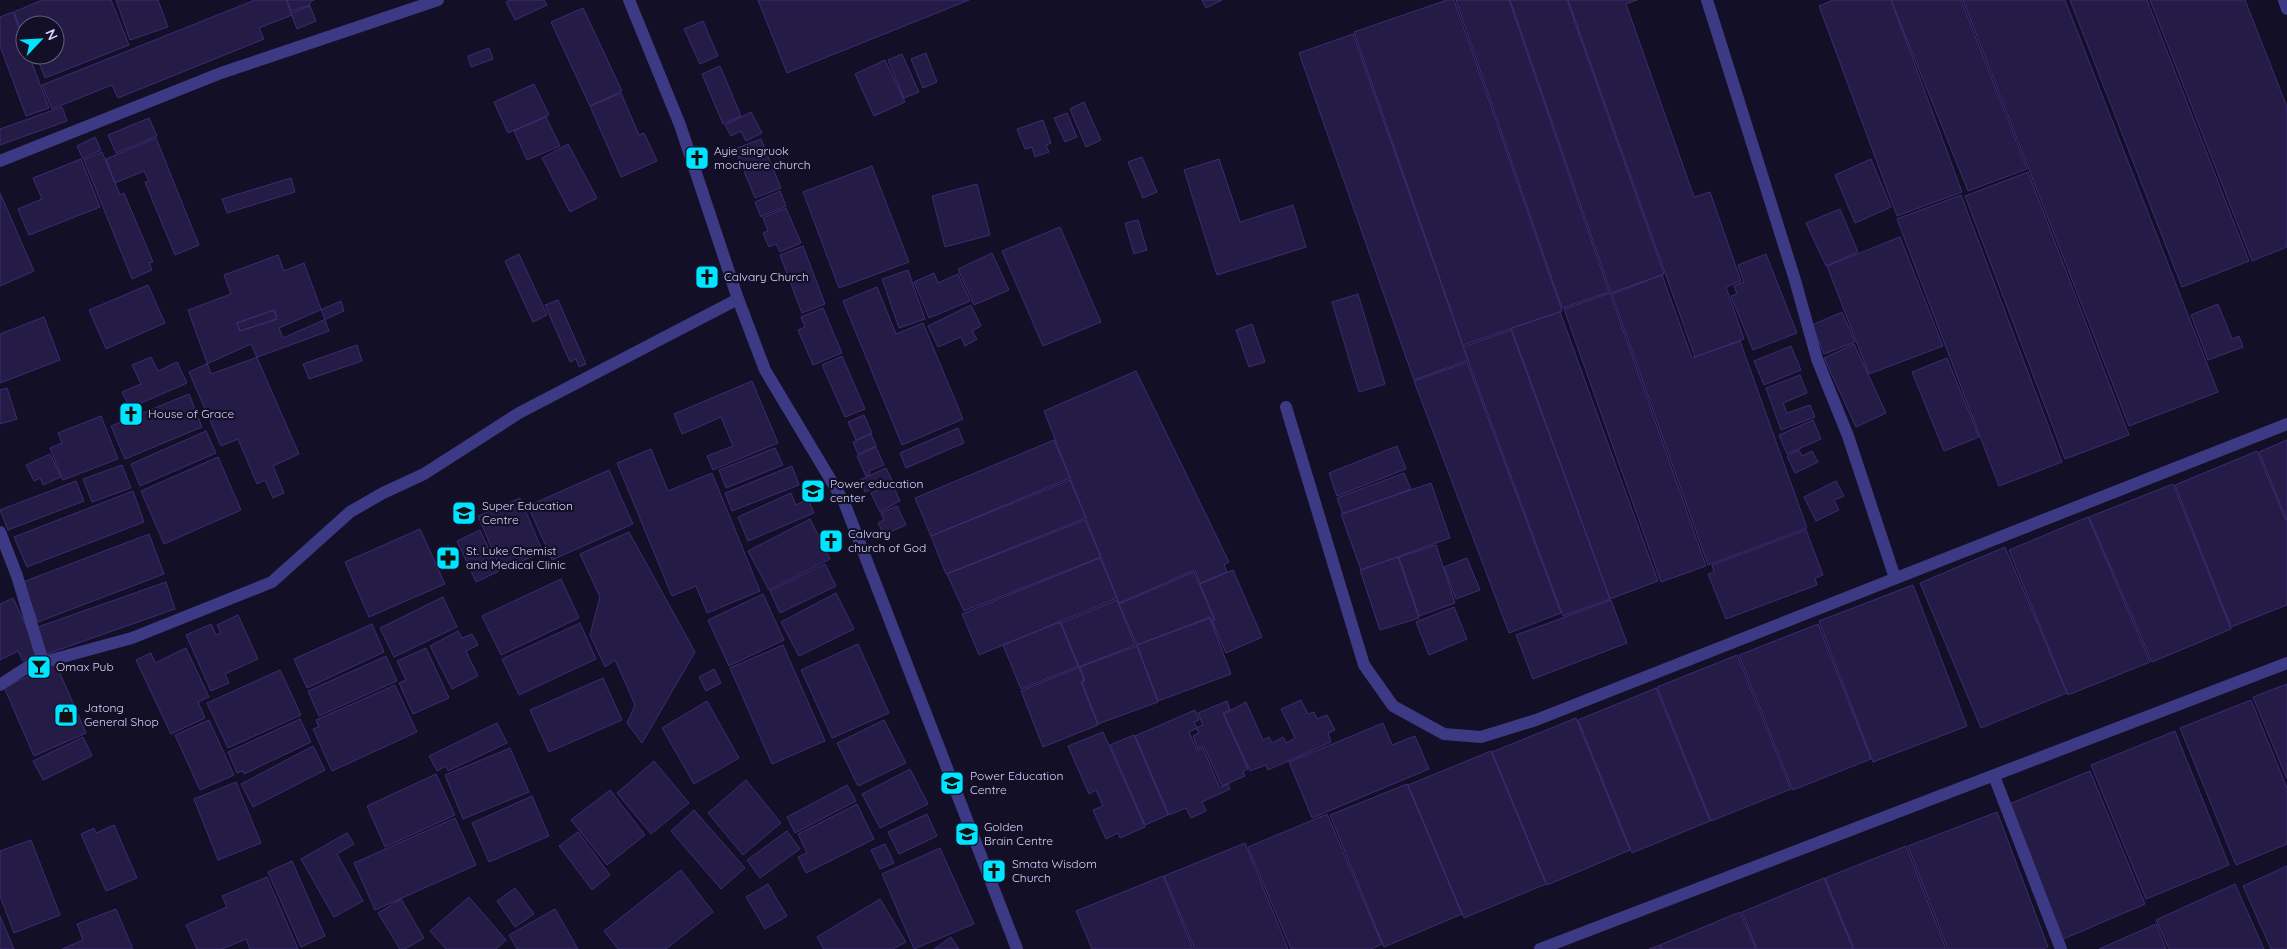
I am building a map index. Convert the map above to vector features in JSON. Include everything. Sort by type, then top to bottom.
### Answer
[{"type":"street","points":[[0,161],[221,73],[438,0]]},
{"type":"street","points":[[629,0],[680,125],[738,299],[765,370],[844,502],[1017,949]]},
{"type":"street","points":[[1706,0],[1795,280],[1817,359],[1848,436],[1895,578]]},
{"type":"street","points":[[2284,0],[2287,9]]},
{"type":"street","points":[[0,685],[29,666],[132,638],[272,582],[350,512],[383,493],[424,474],[519,413],[738,299]]},
{"type":"street","points":[[1286,407],[1364,664],[1393,706],[1444,734],[1481,737],[1536,720],[2287,424]]},
{"type":"street","points":[[0,532],[17,576],[43,662]]},
{"type":"street","points":[[1540,949],[2287,663]]},
{"type":"street","points":[[1994,776],[2061,949]]},
{"type":"building","points":[[42,0],[111,0],[129,45],[45,78],[40,65],[65,65],[65,15],[15,15],[14,12]]},
{"type":"building","points":[[116,0],[158,0],[168,27],[130,40]]},
{"type":"building","points":[[255,0],[286,0],[292,15],[259,28],[264,39],[118,98],[112,85],[52,109],[42,85]]},
{"type":"building","points":[[287,0],[314,0],[310,2],[310,5],[291,11]]},
{"type":"building","points":[[510,0],[544,0],[547,5],[515,20],[506,2]]},
{"type":"building","points":[[758,0],[969,0],[787,73]]},
{"type":"building","points":[[1202,0],[1222,0],[1206,8]]},
{"type":"building","points":[[1447,0],[1454,0],[1562,311],[1463,345],[1354,32]]},
{"type":"building","points":[[1456,0],[1509,0],[1609,292],[1562,308]]},
{"type":"building","points":[[1510,0],[1567,0],[1664,274],[1611,293]]},
{"type":"building","points":[[1568,0],[1637,0],[1626,4],[1694,197],[1710,192],[1741,281],[1726,287],[1744,339],[1695,357]]},
{"type":"building","points":[[1833,0],[1891,0],[1962,192],[1897,216],[1819,6]]},
{"type":"building","points":[[1891,0],[1961,0],[2027,169],[1968,191]]},
{"type":"building","points":[[1963,0],[2065,0],[2218,392],[2129,426]]},
{"type":"building","points":[[2070,0],[2147,0],[2249,261],[2182,287]]},
{"type":"building","points":[[2150,0],[2245,0],[2287,107],[2287,247],[2252,261]]},
{"type":"building","points":[[310,6],[316,21],[297,29],[291,13]]},
{"type":"building","points":[[583,8],[622,91],[590,106],[551,22]]},
{"type":"building","points":[[13,12],[15,17],[15,65],[33,65],[49,108],[26,116],[0,46],[0,17]]},
{"type":"building","points":[[703,21],[718,56],[700,64],[684,29]]},
{"type":"building","points":[[1353,34],[1468,360],[1414,380],[1299,53]]},
{"type":"building","points":[[489,48],[493,59],[471,67],[468,56]]},
{"type":"building","points":[[926,53],[937,82],[923,88],[911,59]]},
{"type":"building","points":[[902,54],[919,92],[904,98],[888,60]]},
{"type":"building","points":[[885,60],[905,102],[874,116],[855,74]]},
{"type":"building","points":[[720,66],[741,116],[723,124],[702,74]]},
{"type":"building","points":[[534,84],[549,115],[508,133],[494,102]]},
{"type":"building","points":[[621,93],[639,135],[644,133],[657,161],[621,177],[590,106]]},
{"type":"building","points":[[1084,102],[1101,140],[1086,147],[1070,109]]},
{"type":"building","points":[[62,107],[67,121],[0,145],[0,129]]},
{"type":"building","points":[[751,112],[762,133],[746,141],[741,131],[731,136],[725,125]]},
{"type":"building","points":[[1067,113],[1077,137],[1065,142],[1054,118]]},
{"type":"building","points":[[546,117],[560,146],[527,160],[514,131]]},
{"type":"building","points":[[149,118],[157,136],[116,153],[108,135]]},
{"type":"building","points":[[1043,120],[1051,143],[1046,145],[1049,152],[1035,157],[1032,147],[1025,149],[1017,129]]},
{"type":"building","points":[[95,137],[101,150],[83,159],[77,146]]},
{"type":"building","points":[[156,138],[199,245],[175,255],[145,182],[149,181],[144,171],[115,183],[106,159]]},
{"type":"building","points":[[761,139],[781,188],[755,198],[735,149]]},
{"type":"building","points":[[568,144],[597,198],[570,212],[542,158]]},
{"type":"building","points":[[102,152],[120,195],[124,193],[153,262],[149,263],[152,270],[132,279],[84,160]]},
{"type":"building","points":[[1142,157],[1157,192],[1143,198],[1128,162]]},
{"type":"building","points":[[81,159],[100,207],[29,235],[18,209],[42,199],[33,178]]},
{"type":"building","points":[[1219,159],[1240,222],[1293,205],[1306,247],[1217,275],[1184,170]]},
{"type":"building","points":[[1871,159],[1891,207],[1855,223],[1835,175]]},
{"type":"building","points":[[872,166],[909,262],[839,288],[803,192]]},
{"type":"building","points":[[2028,172],[2129,435],[2065,459],[1965,196]]},
{"type":"building","points":[[291,178],[295,192],[227,213],[222,199]]},
{"type":"building","points":[[977,184],[990,235],[945,247],[932,196]]},
{"type":"building","points":[[780,191],[786,206],[761,217],[755,202]]},
{"type":"building","points":[[0,193],[34,271],[0,286]]},
{"type":"building","points":[[1961,195],[2062,462],[1999,486],[1897,219]]},
{"type":"building","points":[[786,208],[801,243],[780,252],[776,244],[769,247],[763,233],[768,231],[763,218]]},
{"type":"building","points":[[1840,209],[1858,252],[1826,266],[1806,223]]},
{"type":"building","points":[[1138,220],[1147,250],[1134,254],[1125,223]]},
{"type":"building","points":[[1060,227],[1101,322],[1043,346],[1002,251]]},
{"type":"building","points":[[1900,237],[1943,346],[1869,374],[1827,266]]},
{"type":"building","points":[[803,246],[825,304],[802,313],[780,255]]},
{"type":"building","points":[[992,253],[1009,290],[974,305],[958,269]]},
{"type":"building","points":[[519,254],[547,315],[533,322],[505,261]]},
{"type":"building","points":[[1766,254],[1797,333],[1753,350],[1731,296],[1737,294],[1734,286],[1744,282],[1738,265]]},
{"type":"building","points":[[278,255],[284,271],[304,263],[329,331],[211,374],[188,310],[231,294],[224,275]],"holes":[[[274,310],[277,319],[240,331],[237,323]]]},
{"type":"building","points":[[908,270],[925,319],[899,328],[882,279]]},
{"type":"building","points":[[934,273],[938,283],[958,274],[970,301],[929,318],[914,282]]},
{"type":"building","points":[[1662,275],[1692,358],[1740,341],[1807,528],[1708,565],[1612,294]]},
{"type":"building","points":[[148,285],[165,323],[106,349],[89,310]]},
{"type":"building","points":[[877,287],[896,334],[923,323],[963,419],[902,445],[843,301]]},
{"type":"building","points":[[1610,293],[1706,566],[1661,582],[1564,309]]},
{"type":"building","points":[[1358,294],[1385,384],[1359,392],[1332,302]]},
{"type":"building","points":[[558,300],[586,364],[579,367],[576,359],[570,362],[545,305]]},
{"type":"building","points":[[341,301],[344,311],[283,338],[279,328]]},
{"type":"building","points":[[2218,304],[2232,339],[2239,336],[2243,347],[2208,360],[2191,315]]},
{"type":"building","points":[[971,305],[981,326],[972,331],[977,339],[965,346],[961,337],[938,347],[928,326]]},
{"type":"building","points":[[823,308],[842,353],[813,365],[798,330],[805,327],[801,317]]},
{"type":"building","points":[[274,310],[277,319],[240,331],[237,323]]},
{"type":"building","points":[[1560,312],[1658,581],[1610,599],[1511,328]]},
{"type":"building","points":[[1842,312],[1855,342],[1824,354],[1812,325]]},
{"type":"building","points":[[44,317],[60,360],[0,383],[0,334]]},
{"type":"building","points":[[1252,324],[1265,362],[1249,367],[1236,330]]},
{"type":"building","points":[[1511,330],[1610,599],[1563,616],[1463,347]]},
{"type":"building","points":[[251,344],[299,454],[273,466],[284,493],[273,498],[265,480],[257,484],[238,439],[221,446],[189,372]]},
{"type":"building","points":[[1854,344],[1886,413],[1856,427],[1824,358]]},
{"type":"building","points":[[357,345],[362,361],[309,379],[303,364]]},
{"type":"building","points":[[1791,346],[1801,370],[1764,385],[1754,361]]},
{"type":"building","points":[[842,356],[865,409],[845,417],[822,365]]},
{"type":"building","points":[[151,357],[158,371],[177,362],[187,383],[130,408],[122,392],[141,384],[132,365]]},
{"type":"building","points":[[1947,358],[1979,437],[1944,451],[1912,372]]},
{"type":"building","points":[[1467,362],[1561,613],[1509,633],[1414,381]]},
{"type":"building","points":[[1136,371],[1229,562],[1224,565],[1227,572],[1200,583],[1195,570],[1119,603],[1044,411]]},
{"type":"building","points":[[1800,375],[1807,393],[1783,403],[1787,413],[1810,405],[1815,417],[1781,430],[1766,388]]},
{"type":"building","points":[[752,381],[778,443],[713,470],[707,456],[733,446],[721,417],[682,434],[674,414]]},
{"type":"building","points":[[7,388],[17,419],[0,424],[0,390]]},
{"type":"building","points":[[189,394],[202,427],[125,459],[111,426]]},
{"type":"building","points":[[864,415],[872,433],[856,440],[848,422]]},
{"type":"building","points":[[101,416],[118,459],[63,480],[50,448],[62,443],[58,433]]},
{"type":"building","points":[[1813,420],[1821,439],[1787,454],[1779,435]]},
{"type":"building","points":[[958,428],[964,443],[906,468],[900,453]]},
{"type":"building","points":[[206,431],[216,453],[140,486],[131,464]]},
{"type":"building","points":[[871,434],[876,446],[858,454],[853,442]]},
{"type":"building","points":[[1054,440],[1070,478],[931,536],[915,498]]},
{"type":"building","points":[[2287,440],[2287,520],[2259,452]]},
{"type":"building","points":[[1397,446],[1406,469],[1337,496],[1329,473]]},
{"type":"building","points":[[876,447],[884,465],[869,471],[870,474],[866,476],[857,456]]},
{"type":"building","points":[[775,448],[783,465],[726,488],[719,470]]},
{"type":"building","points":[[651,449],[668,491],[712,473],[760,591],[707,613],[696,586],[672,596],[617,463]]},
{"type":"building","points":[[1799,450],[1802,456],[1812,451],[1818,462],[1795,473],[1787,456]]},
{"type":"building","points":[[2257,451],[2287,523],[2287,605],[2231,627],[2175,485]]},
{"type":"building","points":[[50,454],[61,477],[43,485],[40,478],[34,481],[26,465]]},
{"type":"building","points":[[218,457],[241,510],[164,544],[141,491]]},
{"type":"building","points":[[122,465],[131,488],[92,502],[83,479]]},
{"type":"building","points":[[792,466],[799,485],[732,511],[725,493]]},
{"type":"building","points":[[886,468],[892,480],[865,492],[860,480]]},
{"type":"building","points":[[609,470],[633,524],[552,560],[528,506]]},
{"type":"building","points":[[1404,473],[1411,489],[1343,514],[1337,498]]},
{"type":"building","points":[[1070,480],[1086,518],[946,574],[931,536]]},
{"type":"building","points":[[76,481],[84,501],[8,530],[0,510]]},
{"type":"building","points":[[1836,481],[1844,496],[1834,500],[1839,510],[1816,521],[1804,497]]},
{"type":"building","points":[[892,483],[900,501],[880,512],[871,493]]},
{"type":"building","points":[[1431,483],[1450,538],[1361,570],[1341,514]]},
{"type":"building","points":[[2173,484],[2231,629],[2152,662],[2089,517]]},
{"type":"building","points":[[133,491],[144,522],[27,567],[14,537]]},
{"type":"building","points":[[791,493],[796,505],[808,499],[814,513],[748,541],[738,517]]},
{"type":"building","points":[[520,498],[543,552],[501,570],[478,516]]},
{"type":"building","points":[[897,506],[906,525],[883,533],[878,523],[884,520],[881,513]]},
{"type":"building","points":[[2088,517],[2150,662],[2068,695],[2009,550]]},
{"type":"building","points":[[810,519],[830,559],[769,590],[748,551]]},
{"type":"building","points":[[1085,520],[1101,557],[964,611],[947,574]]},
{"type":"building","points":[[420,529],[445,584],[369,617],[345,562]]},
{"type":"building","points":[[480,530],[499,571],[476,582],[457,541]]},
{"type":"building","points":[[1806,530],[1823,575],[1815,578],[1817,585],[1726,619],[1708,574],[1714,572],[1712,565]]},
{"type":"building","points":[[629,532],[695,652],[642,743],[627,723],[635,705],[615,660],[605,667],[590,635],[600,597],[580,554]]},
{"type":"building","points":[[149,534],[164,574],[38,622],[23,582]]},
{"type":"building","points":[[1436,545],[1455,603],[1419,616],[1399,557]]},
{"type":"building","points":[[2005,547],[2067,693],[1981,728],[1920,583]]},
{"type":"building","points":[[1398,557],[1419,618],[1380,630],[1360,570]]},
{"type":"building","points":[[1100,558],[1117,598],[979,655],[962,614]]},
{"type":"building","points":[[1467,558],[1480,590],[1456,599],[1444,567]]},
{"type":"building","points":[[825,564],[836,586],[780,613],[770,591]]},
{"type":"building","points":[[1233,570],[1262,637],[1226,653],[1212,621],[1215,620],[1200,584]]},
{"type":"building","points":[[1194,572],[1214,619],[1211,621],[1210,617],[1137,645],[1119,604]]},
{"type":"building","points":[[561,579],[579,618],[501,655],[482,616]]},
{"type":"building","points":[[166,582],[175,609],[44,655],[35,628]]},
{"type":"building","points":[[1913,585],[1967,726],[1873,762],[1819,621]]},
{"type":"building","points":[[836,593],[854,629],[799,656],[781,622]]},
{"type":"building","points":[[763,594],[784,640],[729,666],[708,620]]},
{"type":"building","points":[[443,597],[457,627],[394,657],[380,628]]},
{"type":"building","points":[[13,598],[39,653],[23,661],[18,651],[0,660],[0,604]]},
{"type":"building","points":[[1117,600],[1135,645],[1079,667],[1061,623]]},
{"type":"building","points":[[1611,600],[1627,643],[1533,679],[1516,635]]},
{"type":"building","points":[[1454,607],[1467,639],[1429,655],[1416,622]]},
{"type":"building","points":[[238,615],[258,659],[225,674],[229,683],[211,691],[186,635],[211,624],[216,635],[221,633],[217,625]]},
{"type":"building","points":[[1210,618],[1231,674],[1158,701],[1137,645]]},
{"type":"building","points":[[1060,622],[1078,666],[1021,689],[1003,645]]},
{"type":"building","points":[[580,623],[596,659],[519,695],[502,659]]},
{"type":"building","points":[[372,624],[384,652],[307,688],[294,659]]},
{"type":"building","points":[[1818,624],[1871,759],[1793,790],[1739,655]]},
{"type":"building","points":[[458,631],[462,638],[472,634],[478,645],[466,651],[478,676],[452,689],[430,646]]},
{"type":"building","points":[[858,644],[889,713],[832,738],[801,670]]},
{"type":"building","points":[[783,645],[825,741],[772,764],[730,668]]},
{"type":"building","points":[[1137,646],[1158,702],[1098,724],[1082,682],[1085,681],[1080,667]]},
{"type":"building","points":[[186,648],[209,697],[198,702],[205,718],[171,734],[136,660],[151,653],[155,663]]},
{"type":"building","points":[[426,648],[449,698],[413,714],[399,683],[406,680],[397,661]]},
{"type":"building","points":[[1737,655],[1791,789],[1711,821],[1657,687]]},
{"type":"building","points":[[386,656],[397,681],[319,716],[308,691]]},
{"type":"building","points":[[56,664],[86,733],[34,756],[4,687]]},
{"type":"building","points":[[1079,667],[1084,680],[1081,682],[1098,725],[1043,747],[1021,691]]},
{"type":"building","points":[[714,669],[721,683],[706,691],[699,677]]},
{"type":"building","points":[[280,670],[301,715],[228,748],[207,703]]},
{"type":"building","points":[[603,678],[622,720],[549,752],[530,710]]},
{"type":"building","points":[[2287,684],[2287,779],[2253,697]]},
{"type":"building","points":[[395,685],[417,732],[332,771],[313,729],[319,727],[316,720]]},
{"type":"building","points":[[1656,688],[1710,821],[1632,853],[1578,720]]},
{"type":"building","points":[[1301,700],[1308,714],[1314,712],[1317,719],[1327,715],[1335,730],[1328,733],[1331,742],[1268,770],[1266,765],[1250,771],[1224,714],[1246,702],[1263,740],[1269,737],[1272,743],[1283,737],[1286,743],[1295,738],[1281,709]]},
{"type":"building","points":[[2251,700],[2287,788],[2287,844],[2236,865],[2180,728]]},
{"type":"building","points":[[707,701],[739,758],[694,784],[662,728]]},
{"type":"building","points":[[1227,701],[1230,710],[1223,713],[1248,769],[1243,771],[1245,776],[1222,786],[1204,746],[1198,749],[1193,736],[1199,733],[1196,728],[1203,725],[1198,713]]},
{"type":"building","points":[[1195,710],[1199,720],[1194,722],[1197,728],[1189,732],[1197,751],[1203,748],[1220,788],[1228,784],[1230,789],[1202,802],[1206,811],[1191,818],[1186,808],[1169,815],[1135,736]]},
{"type":"building","points":[[1576,718],[1630,850],[1547,885],[1492,752]]},
{"type":"building","points":[[300,719],[311,742],[244,774],[243,771],[237,773],[228,752]]},
{"type":"building","points":[[209,720],[234,775],[200,790],[175,735]]},
{"type":"building","points":[[884,720],[906,763],[858,786],[837,743]]},
{"type":"building","points":[[497,723],[507,743],[448,771],[446,766],[437,771],[429,756]]},
{"type":"building","points":[[1383,723],[1392,745],[1415,736],[1429,769],[1312,818],[1289,762]]},
{"type":"building","points":[[2175,731],[2229,865],[2146,899],[2091,765]]},
{"type":"building","points":[[1103,732],[1145,827],[1120,838],[1118,833],[1106,839],[1093,810],[1103,806],[1096,790],[1089,794],[1068,746]]},
{"type":"building","points":[[1134,735],[1168,815],[1145,825],[1110,745]]},
{"type":"building","points":[[83,737],[92,756],[43,780],[33,761]]},
{"type":"building","points":[[313,746],[325,770],[253,807],[241,784]]},
{"type":"building","points":[[510,748],[529,792],[463,819],[445,775]]},
{"type":"building","points":[[1491,751],[1546,884],[1464,918],[1408,785]]},
{"type":"building","points":[[654,761],[689,803],[651,834],[617,793]]},
{"type":"building","points":[[910,769],[928,804],[880,828],[862,794]]},
{"type":"building","points":[[2090,771],[2145,904],[2061,940],[2009,804]]},
{"type":"building","points":[[436,774],[455,815],[385,847],[367,806]]},
{"type":"building","points":[[746,780],[781,823],[743,855],[708,813]]},
{"type":"building","points":[[236,782],[261,843],[218,860],[194,799]]},
{"type":"building","points":[[1407,784],[1462,914],[1384,947],[1330,815]]},
{"type":"building","points":[[847,785],[856,801],[795,833],[787,817]]},
{"type":"building","points":[[610,790],[645,835],[607,865],[571,820]]},
{"type":"building","points":[[532,796],[549,836],[489,862],[472,823]]},
{"type":"building","points":[[857,804],[874,839],[806,873],[798,857],[807,853],[798,834]]},
{"type":"building","points":[[694,810],[745,868],[721,889],[671,831]]},
{"type":"building","points":[[1997,812],[2048,947],[2043,949],[1948,949],[1908,846]]},
{"type":"building","points":[[927,814],[937,836],[899,854],[888,832]]},
{"type":"building","points":[[1327,814],[1382,944],[1371,949],[1291,949],[1248,847]]},
{"type":"building","points":[[455,818],[476,865],[375,910],[354,863]]},
{"type":"building","points":[[114,825],[137,878],[106,891],[81,834],[94,828],[96,833]]},
{"type":"building","points":[[787,831],[800,849],[760,878],[747,860]]},
{"type":"building","points":[[578,832],[610,875],[592,890],[559,846]]},
{"type":"building","points":[[347,833],[354,844],[337,854],[363,901],[334,917],[301,859]]},
{"type":"building","points":[[31,840],[60,915],[14,933],[0,896],[0,851]]},
{"type":"building","points":[[1245,843],[1288,949],[1195,949],[1164,876]]},
{"type":"building","points":[[885,844],[894,863],[880,869],[871,850]]},
{"type":"building","points":[[1906,846],[1946,949],[1854,949],[1825,878]]},
{"type":"building","points":[[940,848],[974,924],[914,949],[882,874]]},
{"type":"building","points":[[292,861],[325,936],[301,947],[268,872]]},
{"type":"building","points":[[2287,866],[2287,949],[2271,949],[2243,886]]},
{"type":"building","points":[[681,870],[713,912],[666,949],[618,949],[604,931]]},
{"type":"building","points":[[1163,876],[1193,949],[1092,949],[1076,911]]},
{"type":"building","points":[[267,877],[298,949],[250,949],[246,939],[222,949],[197,949],[186,925],[227,907],[222,896]]},
{"type":"building","points":[[1824,878],[1853,949],[1757,949],[1742,912]]},
{"type":"building","points":[[768,884],[787,916],[765,929],[746,897]]},
{"type":"building","points":[[2235,884],[2264,949],[2169,949],[2156,920]]},
{"type":"building","points":[[515,888],[534,914],[515,927],[497,901]]},
{"type":"building","points":[[469,897],[506,940],[496,949],[446,949],[430,931]]},
{"type":"building","points":[[401,899],[424,938],[405,949],[400,949],[378,913]]},
{"type":"building","points":[[880,899],[906,942],[893,949],[824,949],[817,937]]},
{"type":"building","points":[[116,909],[133,949],[62,949],[83,940],[77,924]]},
{"type":"building","points":[[555,909],[578,949],[517,949],[509,935]]},
{"type":"building","points":[[1740,912],[1756,949],[1661,949],[1660,945]]},
{"type":"building","points":[[0,916],[14,949],[0,949]]},
{"type":"building","points":[[2156,924],[2166,949],[2099,949]]},
{"type":"building","points":[[951,937],[959,949],[934,949]]},
{"type":"building","points":[[1660,945],[1661,949],[1649,949]]},
{"type":"place","name":"Ayie singruok mochuere church","points":[[697,158]]},
{"type":"place","name":"Calvary Church","points":[[707,277]]},
{"type":"place","name":"House of Grace","points":[[131,414]]},
{"type":"place","name":"Power education center","points":[[813,491]]},
{"type":"place","name":"Super Education Centre","points":[[464,513]]},
{"type":"place","name":"Calvary church of God","points":[[831,541]]},
{"type":"place","name":"St. Luke Chemist and Medical Clinic","points":[[448,558]]},
{"type":"place","name":"Omax Pub","points":[[39,667]]},
{"type":"place","name":"Jatong General Shop","points":[[66,715]]},
{"type":"place","name":"Power Education Centre","points":[[952,783]]},
{"type":"place","name":"Golden Brain Centre","points":[[967,834]]},
{"type":"place","name":"Smata Wisdom Church","points":[[994,871]]}]
